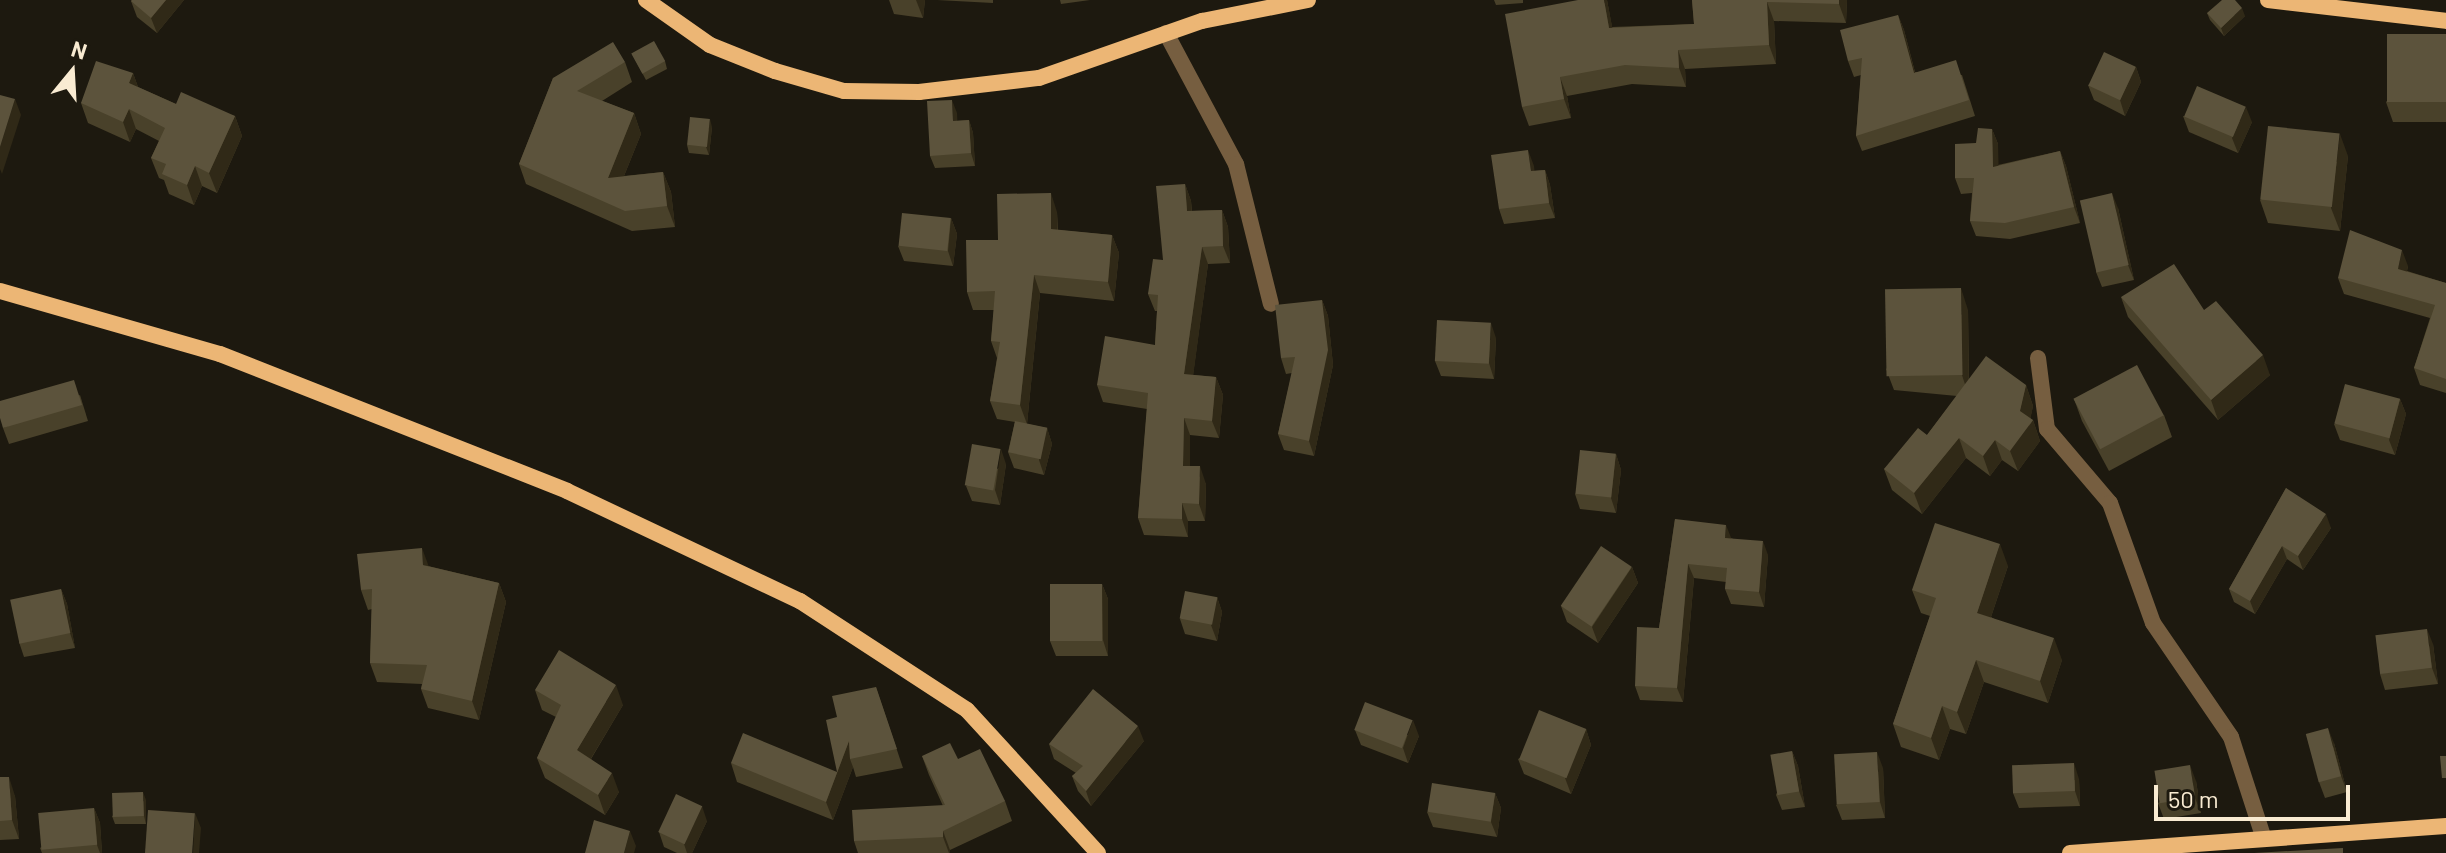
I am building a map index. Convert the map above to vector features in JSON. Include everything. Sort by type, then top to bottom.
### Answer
[{"type":"main road","points":[[646,0],[710,45],[844,91],[919,92],[1039,78],[1166,33],[1308,0]]},
{"type":"main road","points":[[2268,0],[2446,21]]},
{"type":"main road","points":[[0,291],[234,360],[567,491],[800,601],[967,710],[1098,853]]},
{"type":"main road","points":[[2070,853],[2446,826]]},
{"type":"street","points":[[1166,33],[1236,164],[1271,304]]},
{"type":"street","points":[[2038,358],[2047,429],[2110,503],[2153,623],[2231,737],[2264,839]]},
{"type":"building","points":[[132,0],[166,0],[151,18]]},
{"type":"building","points":[[1578,0],[1604,0],[1609,28],[1694,24],[1692,0],[1839,0],[1839,4],[1767,2],[1769,45],[1678,50],[1679,68],[1625,65],[1560,77],[1564,99],[1522,107],[1505,14]]},
{"type":"building","points":[[2222,0],[2235,0],[2242,8],[2221,28],[2207,13]]},
{"type":"building","points":[[1898,15],[1914,73],[1956,60],[1969,100],[1856,136],[1862,58],[1848,61],[1840,30]]},
{"type":"building","points":[[2387,34],[2446,34],[2446,102],[2387,102]]},
{"type":"building","points":[[654,41],[665,61],[642,74],[631,54]]},
{"type":"building","points":[[613,42],[625,62],[577,91],[634,113],[608,178],[663,172],[667,206],[625,211],[519,164],[553,78]]},
{"type":"building","points":[[2104,52],[2136,67],[2120,100],[2088,86]]},
{"type":"building","points":[[96,61],[133,73],[129,83],[176,104],[181,92],[235,116],[209,173],[195,166],[187,185],[162,174],[166,164],[151,158],[165,128],[129,109],[123,122],[81,103]]},
{"type":"building","points":[[2197,86],[2246,107],[2233,137],[2184,116]]},
{"type":"building","points":[[0,95],[15,99],[0,147]]},
{"type":"building","points":[[952,100],[953,121],[969,120],[971,153],[930,156],[927,101]]},
{"type":"building","points":[[690,117],[710,119],[707,147],[687,145]]},
{"type":"building","points":[[2268,126],[2340,134],[2332,207],[2260,200]]},
{"type":"building","points":[[1978,128],[1992,129],[1993,167],[2060,151],[2074,207],[2005,223],[1970,221],[1974,178],[1955,178],[1955,144],[1976,143]]},
{"type":"building","points":[[1528,150],[1531,171],[1545,170],[1549,203],[1499,209],[1491,155]]},
{"type":"building","points":[[1185,184],[1187,211],[1222,210],[1223,246],[1202,247],[1184,374],[1216,377],[1212,421],[1184,418],[1183,466],[1200,466],[1199,504],[1182,503],[1182,519],[1138,518],[1148,393],[1097,385],[1105,336],[1155,345],[1158,295],[1148,294],[1153,259],[1163,260],[1156,186]]},
{"type":"building","points":[[1051,193],[1051,229],[1112,235],[1108,282],[1034,275],[1020,405],[990,401],[1000,342],[991,341],[995,291],[967,292],[966,240],[998,240],[997,194]]},
{"type":"building","points":[[2112,193],[2129,265],[2096,273],[2080,200]]},
{"type":"building","points":[[902,213],[951,218],[947,251],[899,246]]},
{"type":"building","points":[[2350,230],[2402,250],[2398,269],[2446,283],[2446,379],[2414,368],[2435,305],[2338,278]]},
{"type":"building","points":[[2174,264],[2204,310],[2216,301],[2263,355],[2211,400],[2121,297]]},
{"type":"building","points":[[1961,288],[1963,375],[1887,376],[1885,289]]},
{"type":"building","points":[[1322,300],[1328,350],[1309,441],[1278,434],[1295,357],[1281,358],[1275,305]]},
{"type":"building","points":[[1437,320],[1491,323],[1489,364],[1435,361]]},
{"type":"building","points":[[1986,356],[2026,385],[2020,411],[2033,420],[2010,451],[1995,440],[1983,456],[1959,438],[1914,493],[1884,469],[1918,428],[1927,435]]},
{"type":"building","points":[[2137,365],[2164,415],[2100,449],[2073,399]]},
{"type":"building","points":[[74,380],[82,405],[3,428],[0,401]]},
{"type":"building","points":[[2345,384],[2400,399],[2389,438],[2334,424]]},
{"type":"building","points":[[1015,421],[1047,428],[1041,459],[1008,452]]},
{"type":"building","points":[[972,444],[1001,449],[993,490],[965,485]]},
{"type":"building","points":[[1580,450],[1616,454],[1611,498],[1575,494]]},
{"type":"building","points":[[2286,488],[2326,514],[2298,556],[2282,546],[2250,601],[2229,589]]},
{"type":"building","points":[[1675,519],[1726,525],[1725,538],[1763,541],[1759,592],[1725,589],[1727,568],[1688,564],[1677,688],[1635,686],[1637,627],[1659,628]]},
{"type":"building","points":[[1935,523],[2000,544],[1977,613],[2054,638],[2040,681],[1976,660],[1957,712],[1942,706],[1931,738],[1893,724],[1936,598],[1912,590]]},
{"type":"building","points":[[1601,546],[1632,567],[1591,626],[1561,606]]},
{"type":"building","points":[[422,548],[423,565],[499,583],[472,701],[421,689],[427,665],[370,663],[372,589],[361,590],[357,554]]},
{"type":"building","points":[[1050,584],[1102,584],[1102,641],[1050,641]]},
{"type":"building","points":[[61,589],[70,633],[19,644],[10,600]]},
{"type":"building","points":[[1185,591],[1217,597],[1212,625],[1180,618]]},
{"type":"building","points":[[2427,629],[2432,668],[2380,674],[2375,635]]},
{"type":"building","points":[[559,650],[616,685],[577,750],[612,773],[598,795],[537,758],[561,705],[535,690]]},
{"type":"building","points":[[876,687],[897,749],[850,759],[849,741],[826,802],[731,763],[743,733],[837,772],[826,720],[837,717],[832,696]]},
{"type":"building","points":[[1093,689],[1138,726],[1086,791],[1072,776],[1083,766],[1049,744]]},
{"type":"building","points":[[1365,702],[1413,720],[1402,748],[1354,730]]},
{"type":"building","points":[[1539,710],[1586,729],[1566,778],[1519,759]]},
{"type":"building","points":[[2328,728],[2341,776],[2319,782],[2306,734]]},
{"type":"building","points":[[950,743],[958,759],[980,749],[1005,801],[943,831],[943,837],[854,841],[852,810],[945,805],[922,756]]},
{"type":"building","points":[[1792,751],[1799,791],[1777,795],[1770,755]]},
{"type":"building","points":[[1877,752],[1880,802],[1837,804],[1834,754]]},
{"type":"building","points":[[2440,756],[2446,756],[2446,778],[2442,778]]},
{"type":"building","points":[[2074,763],[2075,791],[2013,793],[2012,765]]},
{"type":"building","points":[[2190,765],[2195,798],[2160,803],[2154,771]]},
{"type":"building","points":[[0,777],[9,777],[12,820],[0,821]]},
{"type":"building","points":[[1432,783],[1495,793],[1491,822],[1427,812]]},
{"type":"building","points":[[143,792],[144,816],[113,817],[112,793]]},
{"type":"building","points":[[676,794],[702,806],[685,844],[658,832]]},
{"type":"building","points":[[94,808],[97,845],[41,850],[38,813]]},
{"type":"building","points":[[148,810],[195,813],[192,853],[145,853]]},
{"type":"building","points":[[594,820],[630,831],[624,853],[585,853]]},
{"type":"building","points":[[2343,848],[2343,853],[2254,853]]}]
